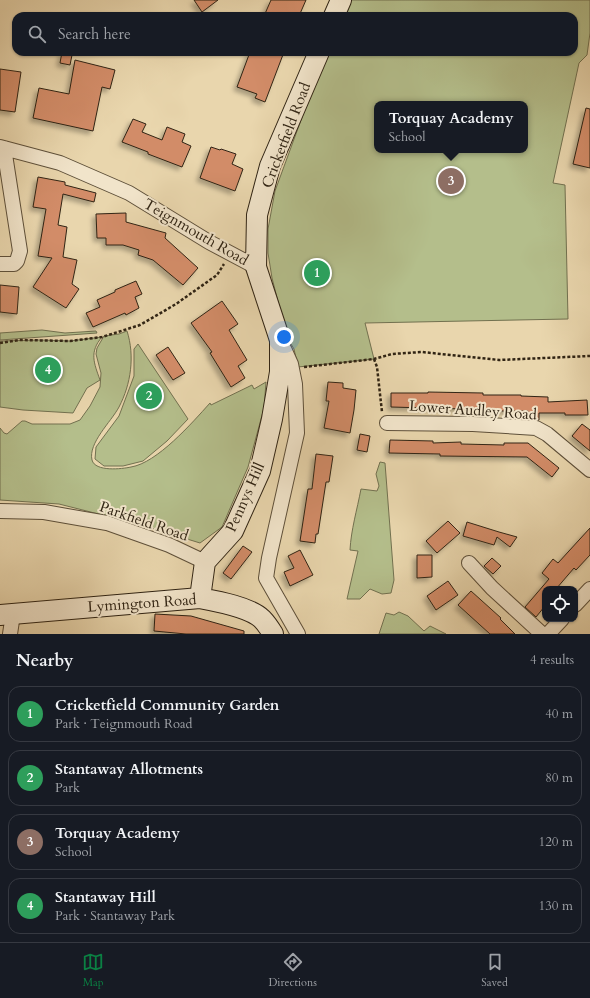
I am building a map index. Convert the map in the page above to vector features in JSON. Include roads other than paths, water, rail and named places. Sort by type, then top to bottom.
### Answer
[{"type":"street","points":[[336,12],[341,0]]},
{"type":"street","name":"Cricketfield Road","points":[[256,267],[257,215],[270,166],[317,56]]},
{"type":"street","points":[[0,264],[14,264],[17,261],[20,251],[2,148]]},
{"type":"street","name":"Teignmouth Road","points":[[2,148],[60,163],[129,193],[209,242],[256,267],[280,340],[291,364],[295,384],[297,433],[269,558],[266,578],[298,634]]},
{"type":"street","name":"Pennys Hill","points":[[205,562],[232,531],[260,471],[272,419],[280,372],[280,340]]},
{"type":"street","name":"Lower Audley Road","points":[[387,423],[466,424],[536,428],[548,434],[590,470]]},
{"type":"street","name":"Parkfield Road","points":[[0,511],[44,512],[107,523],[169,545],[205,562]]},
{"type":"street","points":[[200,598],[205,562]]},
{"type":"street","points":[[469,563],[492,588],[542,634]]},
{"type":"street","points":[[578,602],[590,589]]},
{"type":"street","name":"Lymington Road","points":[[6,614],[200,598],[221,601],[246,610],[262,618],[273,634]]},
{"type":"street","points":[[6,614],[10,634]]},
{"type":"street","points":[[548,634],[559,622]]},
{"type":"place","name":"Torquay Academy","points":[[451,181]]},
{"type":"place","name":"Cricketfield Community Garden","points":[[317,273]]},
{"type":"place","name":"Stantaway Hill","points":[[48,370]]},
{"type":"place","name":"Stantaway Allotments","points":[[149,396]]}]
